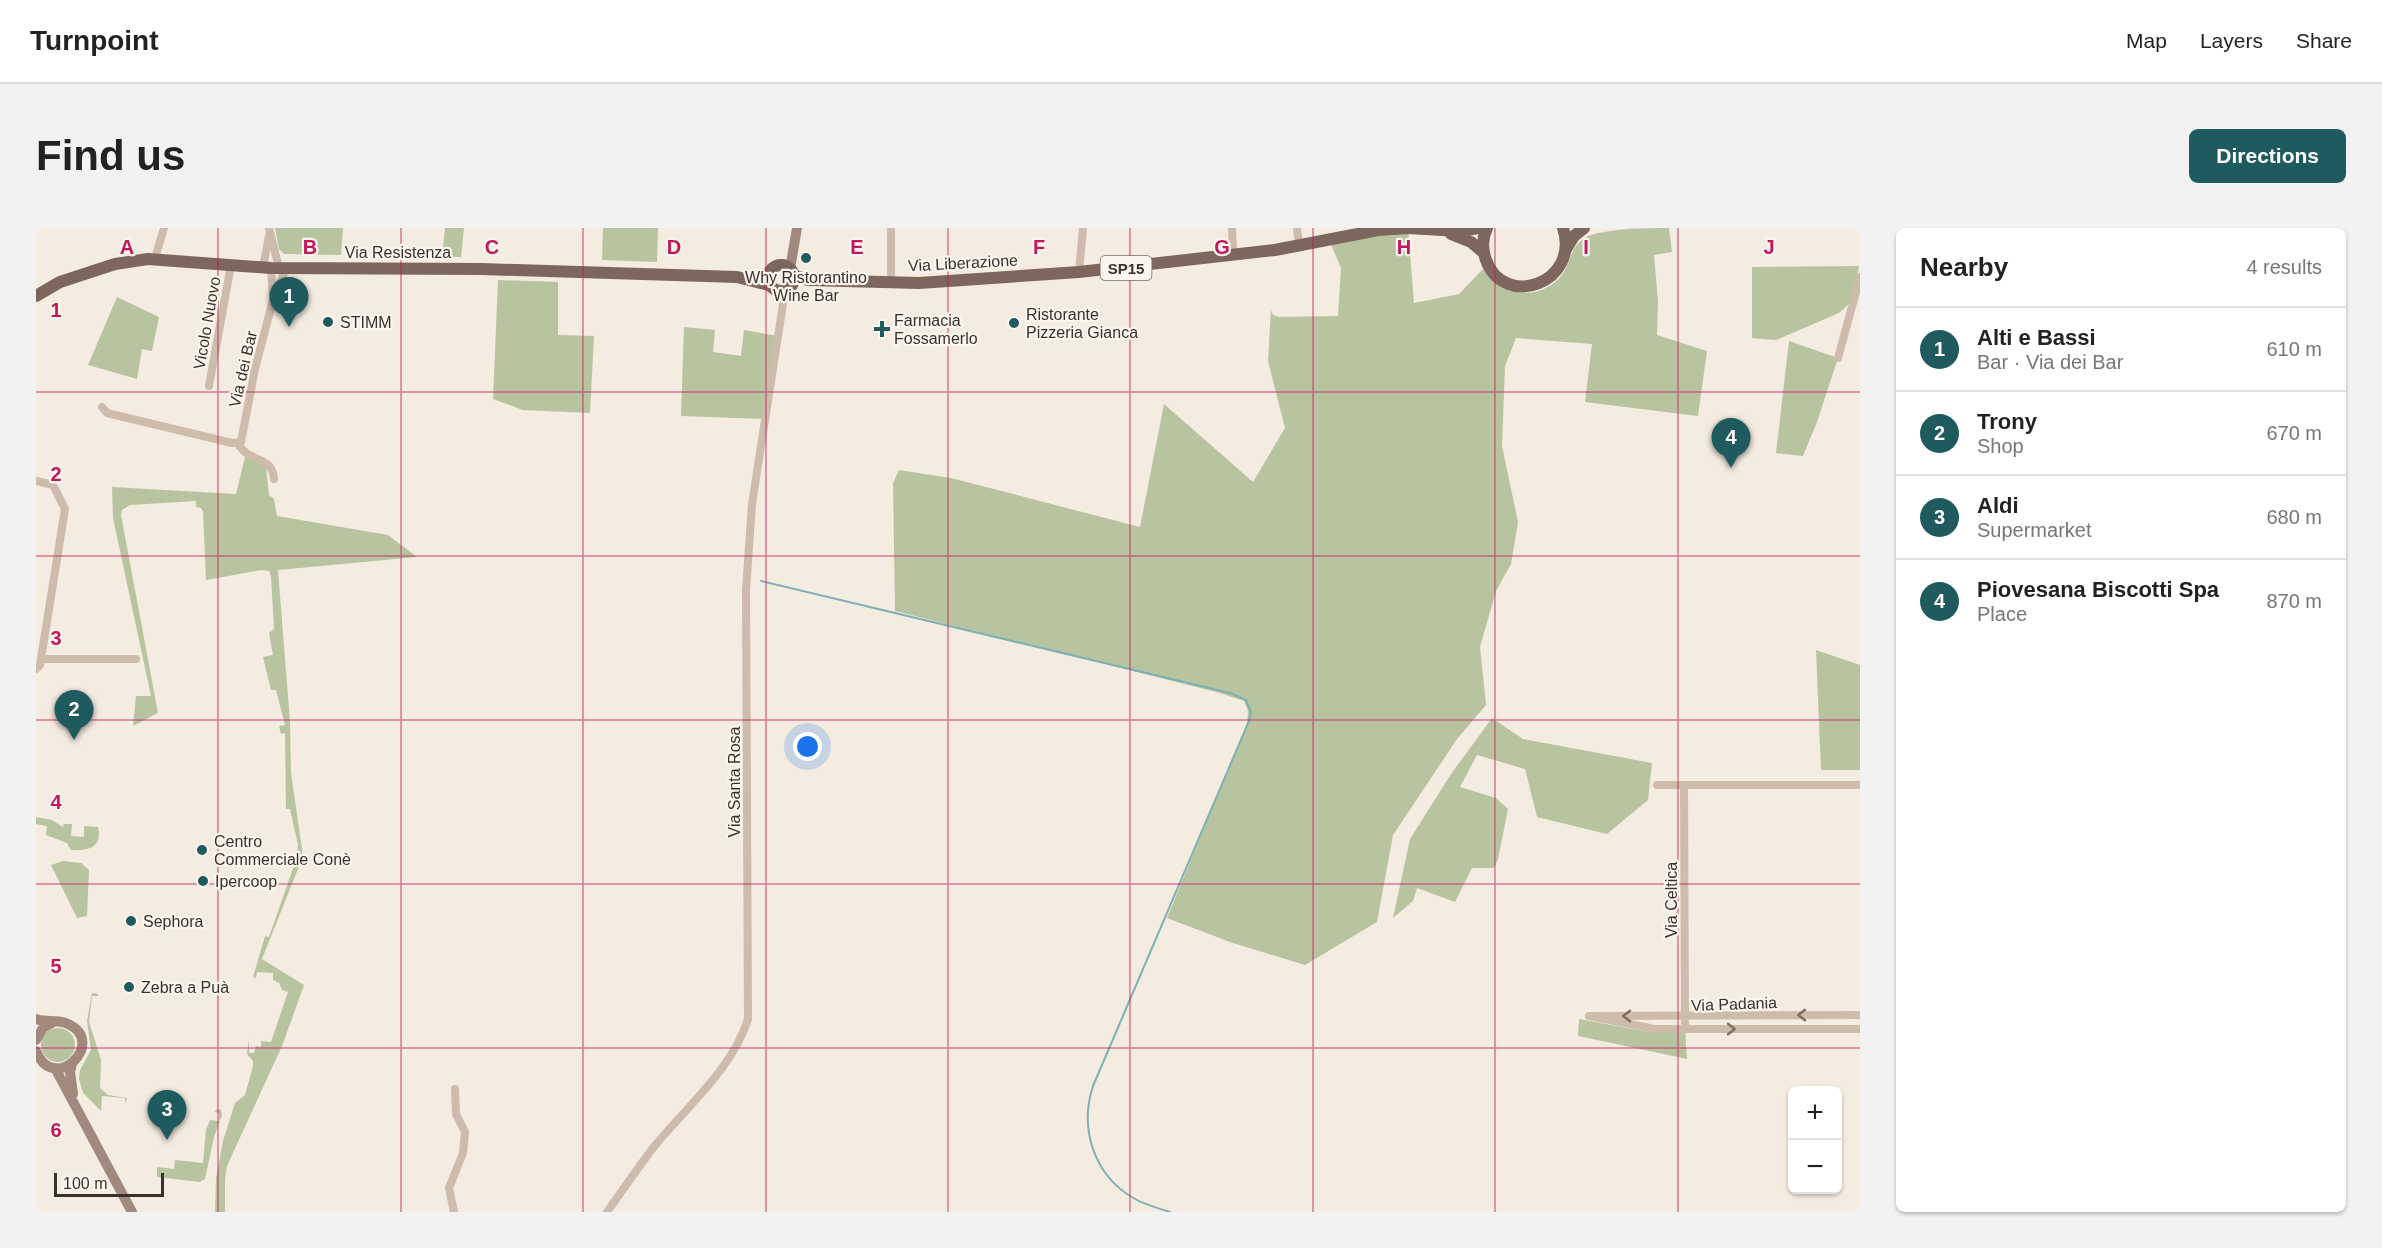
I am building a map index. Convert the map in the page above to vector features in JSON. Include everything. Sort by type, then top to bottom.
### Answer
[{"type":"main road","name":"Via Liberazione","points":[[784,277],[808,280],[891,282],[952,281],[1079,272],[1233,254],[1299,245],[1378,230],[1408,228],[1459,231],[1479,228]]},
{"type":"main road","points":[[1484,253],[1483,242],[1487,228]]},
{"type":"main road","points":[[1563,228],[1566,249]]},
{"type":"main road","name":"SP15","points":[[1484,253],[1495,274],[1504,281],[1527,286],[1549,278],[1563,260],[1566,249],[1574,236],[1584,228]]},
{"type":"main road","name":"Via Liberazione","points":[[1441,231],[1471,242],[1484,253]]},
{"type":"main road","name":"Via Resistenza","points":[[60,282],[122,263],[155,258],[275,268],[483,269],[784,277]]},
{"type":"main road","name":"SP15","points":[[36,282],[60,282]]},
{"type":"main road","name":"SP15","points":[[36,296],[60,282]]},
{"type":"street","points":[[155,258],[164,228]]},
{"type":"street","points":[[269,228],[275,268]]},
{"type":"street","points":[[269,228],[275,268]]},
{"type":"street","points":[[784,277],[797,228]]},
{"type":"street","points":[[891,228],[891,282]]},
{"type":"street","points":[[1079,272],[1083,228]]},
{"type":"street","points":[[1232,228],[1233,254]]},
{"type":"street","points":[[1297,228],[1299,245]]},
{"type":"street","name":"Vicolo Nuovo","points":[[210,386],[231,265]]},
{"type":"street","name":"Via dei Bar","points":[[273,300],[275,268]]},
{"type":"street","name":"Via dei Bar","points":[[238,443],[242,438],[255,369],[273,300],[275,268]]},
{"type":"street","name":"Via Santa Rosa","points":[[607,1212],[653,1149],[731,1057],[742,1039],[748,1018],[746,590],[752,504],[766,401],[783,306],[784,277]]},
{"type":"street","points":[[1838,358],[1860,277]]},
{"type":"street","points":[[102,407],[107,413],[238,443],[246,454],[269,464],[274,479]]},
{"type":"street","points":[[36,481],[52,485],[65,509],[40,665],[36,669]]},
{"type":"street","points":[[41,659],[136,659]]},
{"type":"street","points":[[1657,784],[1860,785]]},
{"type":"street","name":"Via Celtica","points":[[1684,784],[1685,1016]]},
{"type":"street","points":[[1847,1015],[1847,1029]]},
{"type":"street","name":"Via Padania","points":[[1860,1015],[1685,1016],[1685,1029],[1860,1029]]},
{"type":"street","points":[[1685,1016],[1586,1016],[1655,1029],[1685,1029]]},
{"type":"street","points":[[36,1019],[69,1024],[79,1035],[81,1052],[72,1064],[70,1072],[74,1103]]},
{"type":"street","points":[[36,1040],[43,1028],[52,1023]]},
{"type":"street","points":[[36,1052],[44,1063],[55,1068],[72,1064]]},
{"type":"street","points":[[55,1068],[132,1212]]},
{"type":"street","points":[[454,1212],[449,1188],[463,1153],[465,1132],[456,1114],[455,1089]]},
{"type":"green space","points":[[275,228],[343,228],[341,255],[284,254],[279,249]]},
{"type":"green space","points":[[445,228],[464,228],[461,257],[442,257]]},
{"type":"green space","points":[[603,228],[658,228],[657,262],[602,260]]},
{"type":"green space","points":[[1408,228],[1414,303],[1459,294],[1483,269],[1499,285],[1510,290],[1532,292],[1542,290],[1561,276],[1577,245],[1588,236],[1617,230],[1669,228],[1672,252],[1654,255],[1658,301],[1657,335],[1707,351],[1698,416],[1585,402],[1592,344],[1516,338],[1505,366],[1502,446],[1518,522],[1511,564],[1496,591],[1480,647],[1486,705],[1457,739],[1393,835],[1377,922],[1305,965],[1230,942],[1167,918],[1247,723],[1248,711],[1244,701],[895,611],[893,483],[899,470],[951,478],[1140,527],[1164,404],[1253,482],[1285,428],[1268,361],[1271,310],[1273,315],[1279,317],[1338,316],[1341,268],[1329,240]]},
{"type":"green space","points":[[1859,266],[1853,300],[1839,313],[1776,340],[1752,338],[1752,267]]},
{"type":"green space","points":[[498,280],[558,282],[558,335],[594,336],[590,413],[523,410],[493,399]]},
{"type":"green space","points":[[117,297],[159,317],[152,351],[142,349],[137,379],[88,365]]},
{"type":"green space","points":[[684,327],[715,330],[713,352],[741,356],[744,330],[778,336],[764,419],[681,416]]},
{"type":"green space","points":[[1789,341],[1838,358],[1803,456],[1776,453]]},
{"type":"green space","points":[[245,457],[266,467],[269,495],[274,499],[277,516],[388,535],[417,557],[278,570],[290,722],[291,773],[302,859],[262,959],[304,985],[282,1046],[227,1166],[225,1212],[215,1212],[216,1178],[223,1141],[235,1103],[245,1095],[253,1066],[253,1061],[247,1054],[249,1039],[249,1053],[254,1053],[256,1046],[261,1047],[261,1041],[271,1042],[288,992],[282,990],[279,983],[273,980],[273,973],[257,972],[256,978],[253,977],[265,936],[269,937],[296,860],[298,845],[290,809],[286,809],[285,733],[281,734],[279,726],[285,725],[276,690],[271,690],[263,657],[273,655],[269,633],[274,629],[271,577],[269,571],[261,570],[206,580],[203,512],[201,508],[196,507],[196,501],[130,505],[122,510],[121,515],[158,713],[133,726],[136,696],[151,696],[113,518],[112,487],[236,494]]},
{"type":"green space","points":[[1816,650],[1860,665],[1860,770],[1821,770]]},
{"type":"green space","points":[[1492,718],[1523,739],[1652,763],[1648,800],[1607,834],[1537,817],[1525,769],[1477,755],[1460,787],[1496,798],[1508,809],[1498,859],[1494,868],[1472,868],[1455,902],[1417,888],[1413,901],[1393,918],[1410,839],[1451,774]]},
{"type":"green space","points":[[36,817],[52,820],[63,827],[64,824],[72,824],[71,836],[84,837],[84,826],[98,827],[98,839],[93,846],[83,850],[71,850],[67,843],[46,835],[47,826],[36,824]]},
{"type":"green space","points":[[63,861],[81,863],[89,870],[87,916],[77,918],[51,865]]},
{"type":"green space","points":[[92,993],[98,994],[98,996],[92,996],[89,1022],[101,1060],[100,1088],[108,1095],[127,1098],[125,1104],[125,1098],[102,1096],[101,1111],[83,1093],[79,1079],[80,1070],[91,1050],[87,1021]]},
{"type":"green space","points":[[1579,1019],[1649,1032],[1685,1029],[1687,1059],[1578,1036]]},
{"type":"green space","points":[[58,1028],[70,1033],[75,1045],[70,1057],[58,1062],[46,1057],[41,1045],[46,1033]]},
{"type":"green space","points":[[217,1109],[221,1110],[222,1115],[214,1137],[205,1179],[200,1182],[157,1177],[157,1167],[174,1169],[175,1160],[203,1163],[206,1130],[210,1120],[219,1121],[219,1113],[214,1112]]},
{"type":"waterway","points":[[761,581],[1230,693],[1246,700],[1251,712],[1249,721],[1093,1086],[1089,1102],[1089,1135],[1093,1150],[1109,1178],[1135,1199],[1170,1212]]},
{"type":"place","name":"Why Ristorantino Wine Bar","points":[[806,258]]},
{"type":"place","name":"STIMM","points":[[328,322]]},
{"type":"place","name":"Ristorante Pizzeria Gianca","points":[[1014,323]]},
{"type":"place","name":"Alti e Bassi","points":[[289,327]]},
{"type":"place","name":"Farmacia Fossamerlo","points":[[882,329]]},
{"type":"place","name":"Piovesana Biscotti Spa","points":[[1731,468]]},
{"type":"place","name":"Trony","points":[[74,740]]},
{"type":"place","name":"Centro Commerciale Conè","points":[[202,850]]},
{"type":"place","name":"Ipercoop","points":[[203,881]]},
{"type":"place","name":"Sephora","points":[[131,921]]},
{"type":"place","name":"Zebra a Puà","points":[[129,987]]},
{"type":"place","name":"Aldi","points":[[167,1140]]}]
